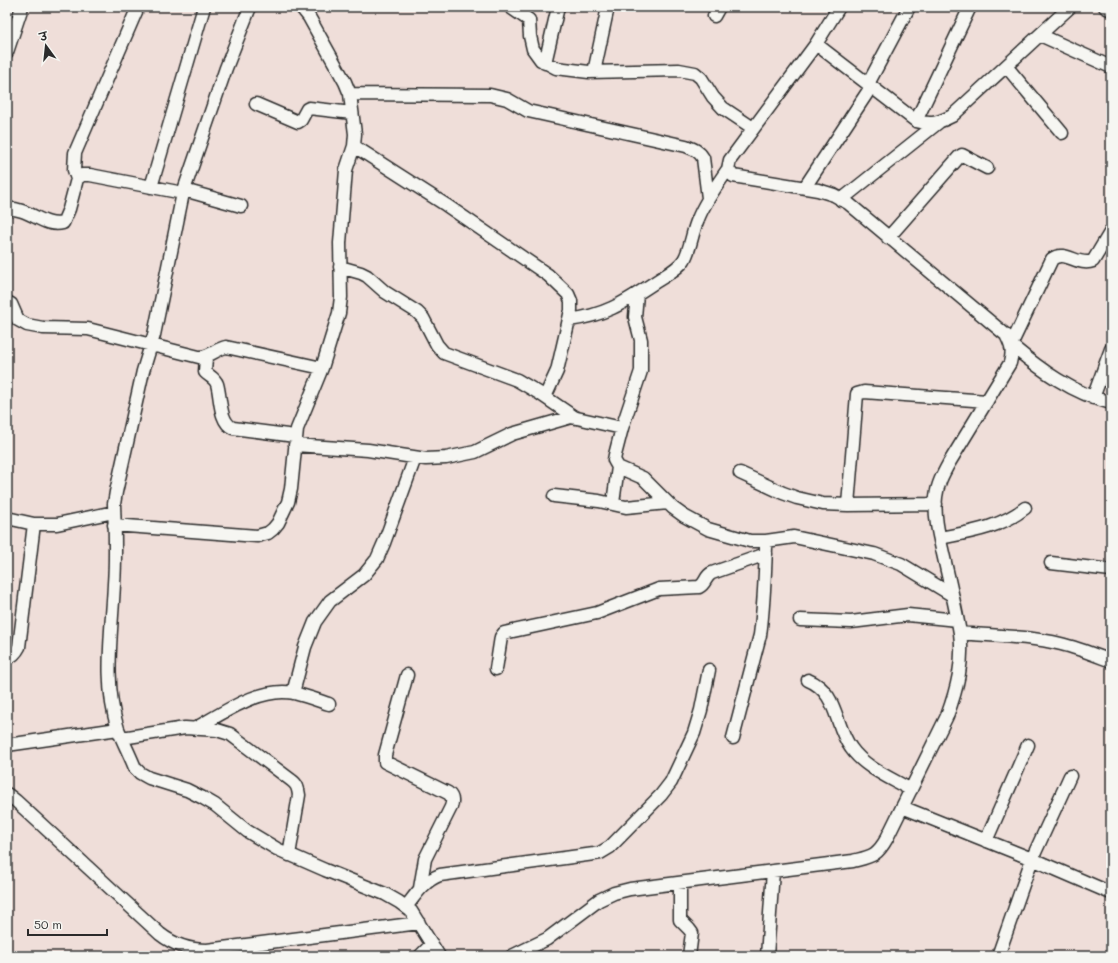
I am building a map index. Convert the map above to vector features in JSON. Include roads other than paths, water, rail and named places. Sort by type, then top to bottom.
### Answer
[{"type":"street","points":[[7,52],[22,7]]},
{"type":"street","points":[[7,209],[18,208],[56,225],[63,223],[69,209],[77,179],[74,170],[75,153],[138,7]]},
{"type":"street","points":[[151,187],[204,7]]},
{"type":"street","points":[[250,7],[226,68],[183,191],[151,346],[143,372],[117,486],[114,504],[114,583],[109,639],[111,686],[120,733],[135,768],[140,773],[149,778],[187,790],[215,805],[261,841],[289,855],[385,894],[399,902],[411,911],[439,956]]},
{"type":"street","points":[[114,525],[257,536],[268,533],[278,523],[288,502],[291,489],[295,441],[298,425],[322,368],[339,313],[341,297],[339,249],[346,170],[355,140],[350,94],[340,71],[309,17],[301,7]]},
{"type":"street","points":[[510,7],[529,20],[533,49],[545,63],[556,68],[577,71],[679,70],[695,73],[701,78],[713,97],[723,108],[753,128]]},
{"type":"street","points":[[545,63],[558,7]]},
{"type":"street","points":[[594,72],[608,7]]},
{"type":"street","points":[[569,320],[598,315],[626,302],[676,269],[683,262],[687,255],[697,220],[708,198],[728,169],[730,160],[816,44],[839,7]]},
{"type":"street","points":[[805,187],[869,85],[909,7]]},
{"type":"street","points":[[916,121],[970,7]]},
{"type":"street","points":[[842,200],[940,122],[952,116],[1070,7]]},
{"type":"street","points":[[1105,7],[1111,10]]},
{"type":"street","points":[[1040,35],[1111,66]]},
{"type":"street","points":[[816,44],[916,121],[928,124],[940,122]]},
{"type":"street","points":[[1006,66],[1062,133]]},
{"type":"street","points":[[350,94],[500,96],[528,111],[686,146],[695,149],[703,158],[708,198]]},
{"type":"street","points":[[256,104],[298,122],[301,120],[307,108],[352,113]]},
{"type":"street","points":[[354,146],[446,205],[548,275],[568,294],[571,301],[569,320],[557,371],[545,397]]},
{"type":"street","points":[[888,238],[959,156],[987,168]]},
{"type":"street","points":[[728,169],[733,176],[805,187],[834,195],[842,200],[1006,336],[1011,344],[1048,375],[1081,393],[1111,403]]},
{"type":"street","points":[[77,179],[82,175],[90,175],[151,187],[183,191],[241,206]]},
{"type":"street","points":[[512,956],[547,939],[599,900],[614,893],[630,889],[853,861],[875,855],[881,849],[947,716],[958,682],[961,658],[960,633],[936,513],[936,496],[941,478],[1010,363],[1013,353],[1011,344],[1052,259],[1060,256],[1083,263],[1093,261],[1111,231]]},
{"type":"street","points":[[340,267],[367,276],[390,296],[417,312],[423,318],[437,345],[444,353],[517,380],[574,417],[622,428]]},
{"type":"street","points":[[637,294],[635,317],[641,340],[641,371],[622,428],[615,455],[614,460],[618,467],[643,478],[668,503],[684,516],[708,529],[750,541],[766,542],[794,537],[874,554],[901,564],[952,595]]},
{"type":"street","points":[[7,302],[12,304],[18,320],[27,325],[43,328],[88,329],[199,357],[206,357],[219,349],[226,347],[322,368]]},
{"type":"street","points":[[1093,398],[1111,349]]},
{"type":"street","points":[[206,357],[205,372],[216,382],[224,420],[228,426],[295,441],[368,450],[415,458],[435,459],[475,452],[512,434],[574,417]]},
{"type":"street","points":[[848,505],[858,394],[864,392],[987,401]]},
{"type":"street","points":[[293,693],[305,647],[315,622],[330,601],[364,575],[377,559],[415,458]]},
{"type":"street","points":[[613,503],[618,467]]},
{"type":"street","points":[[740,473],[797,498],[824,504],[936,504]]},
{"type":"street","points":[[554,496],[613,503],[626,507],[668,503]]},
{"type":"street","points":[[940,538],[994,526],[1011,518],[1025,508]]},
{"type":"street","points":[[7,518],[34,524],[57,524],[114,512]]},
{"type":"street","points":[[7,658],[12,657],[19,647],[34,524]]},
{"type":"street","points":[[733,738],[760,634],[764,592],[766,542]]},
{"type":"street","points":[[496,669],[501,637],[504,633],[597,613],[659,590],[699,587],[704,584],[707,576],[712,573],[766,554]]},
{"type":"street","points":[[1051,563],[1111,570]]},
{"type":"street","points":[[800,620],[851,622],[908,615],[957,620]]},
{"type":"street","points":[[960,633],[1030,638],[1082,650],[1111,661]]},
{"type":"street","points":[[406,907],[420,888],[428,881],[440,875],[594,854],[600,853],[610,847],[661,795],[676,774],[694,733],[710,670]]},
{"type":"street","points":[[407,675],[385,755],[385,762],[448,793],[451,795],[452,799],[451,807],[425,859],[420,888]]},
{"type":"street","points":[[808,680],[818,684],[828,695],[846,740],[858,756],[874,768],[911,790]]},
{"type":"street","points":[[196,728],[251,699],[272,693],[293,693],[329,704]]},
{"type":"street","points":[[7,745],[120,733],[185,728],[217,730],[230,734],[296,784],[299,795],[289,855]]},
{"type":"street","points":[[986,841],[1028,745]]},
{"type":"street","points":[[998,956],[1032,859],[1070,776]]},
{"type":"street","points":[[7,794],[22,806],[160,934],[168,940],[188,949],[207,950],[419,923]]},
{"type":"street","points":[[902,807],[1032,859],[1111,893]]},
{"type":"street","points":[[767,956],[773,871]]},
{"type":"street","points":[[680,883],[680,920],[692,933],[689,956]]},
{"type":"street","points":[[420,956],[432,944]]}]
